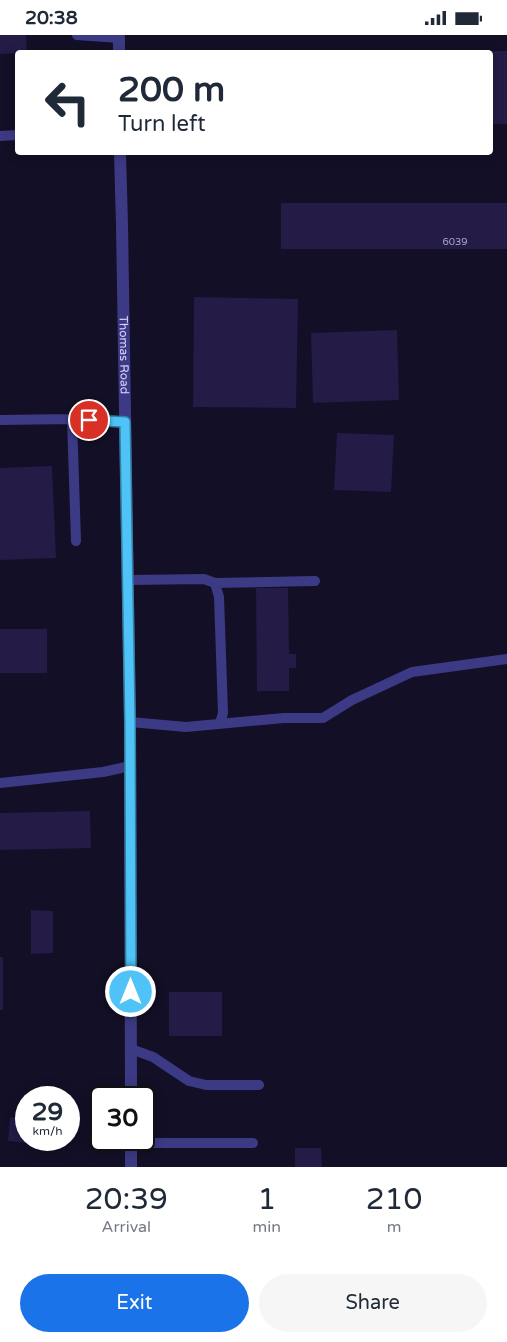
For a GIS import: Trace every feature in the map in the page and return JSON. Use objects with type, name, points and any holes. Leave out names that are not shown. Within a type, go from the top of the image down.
[{"type":"street","points":[[119,37],[119,50]]},
{"type":"street","name":"Thomas Road","points":[[120,155],[130,722],[131,1086]]},
{"type":"street","points":[[131,1151],[131,1167]]},
{"type":"lane","points":[[77,35],[119,37]]},
{"type":"lane","points":[[0,136],[15,135]]},
{"type":"lane","points":[[0,419],[72,419],[125,422]]},
{"type":"lane","points":[[72,419],[76,541]]},
{"type":"lane","points":[[128,580],[204,579],[214,583],[314,581]]},
{"type":"lane","points":[[214,583],[219,597],[223,713],[220,723]]},
{"type":"lane","points":[[130,722],[186,727],[284,718],[323,718],[352,700],[412,672],[507,659]]},
{"type":"lane","points":[[0,783],[103,772],[130,766]]},
{"type":"lane","points":[[131,1049],[153,1057],[189,1081],[206,1085],[259,1085]]},
{"type":"lane","points":[[155,1142],[253,1143]]},
{"type":"building","points":[[0,35],[26,35],[27,50],[15,50],[15,53],[0,54]]},
{"type":"building","points":[[493,51],[507,51],[507,124],[493,124]]},
{"type":"building","points":[[281,203],[507,203],[507,249],[281,249]]},
{"type":"building","points":[[194,297],[298,299],[296,408],[193,407]]},
{"type":"building","points":[[397,330],[399,400],[313,403],[311,333]]},
{"type":"building","points":[[337,433],[394,435],[391,492],[334,490]]},
{"type":"building","points":[[52,466],[56,558],[0,560],[0,468]]},
{"type":"building","points":[[256,588],[288,588],[289,654],[296,654],[296,668],[289,668],[289,691],[257,691]]},
{"type":"building","points":[[0,629],[47,629],[47,673],[0,673]]},
{"type":"building","points":[[90,811],[91,848],[0,850],[0,813]]},
{"type":"building","points":[[31,910],[53,911],[53,953],[31,954]]},
{"type":"building","points":[[0,957],[3,957],[3,1010],[0,1010]]},
{"type":"building","points":[[169,992],[222,992],[222,1036],[169,1036]]},
{"type":"building","points":[[10,1117],[15,1118],[15,1142],[8,1141]]},
{"type":"building","points":[[295,1148],[321,1148],[322,1167],[295,1167]]},
{"type":"route","points":[[89,420],[125,422],[130,722],[131,992]]}]
